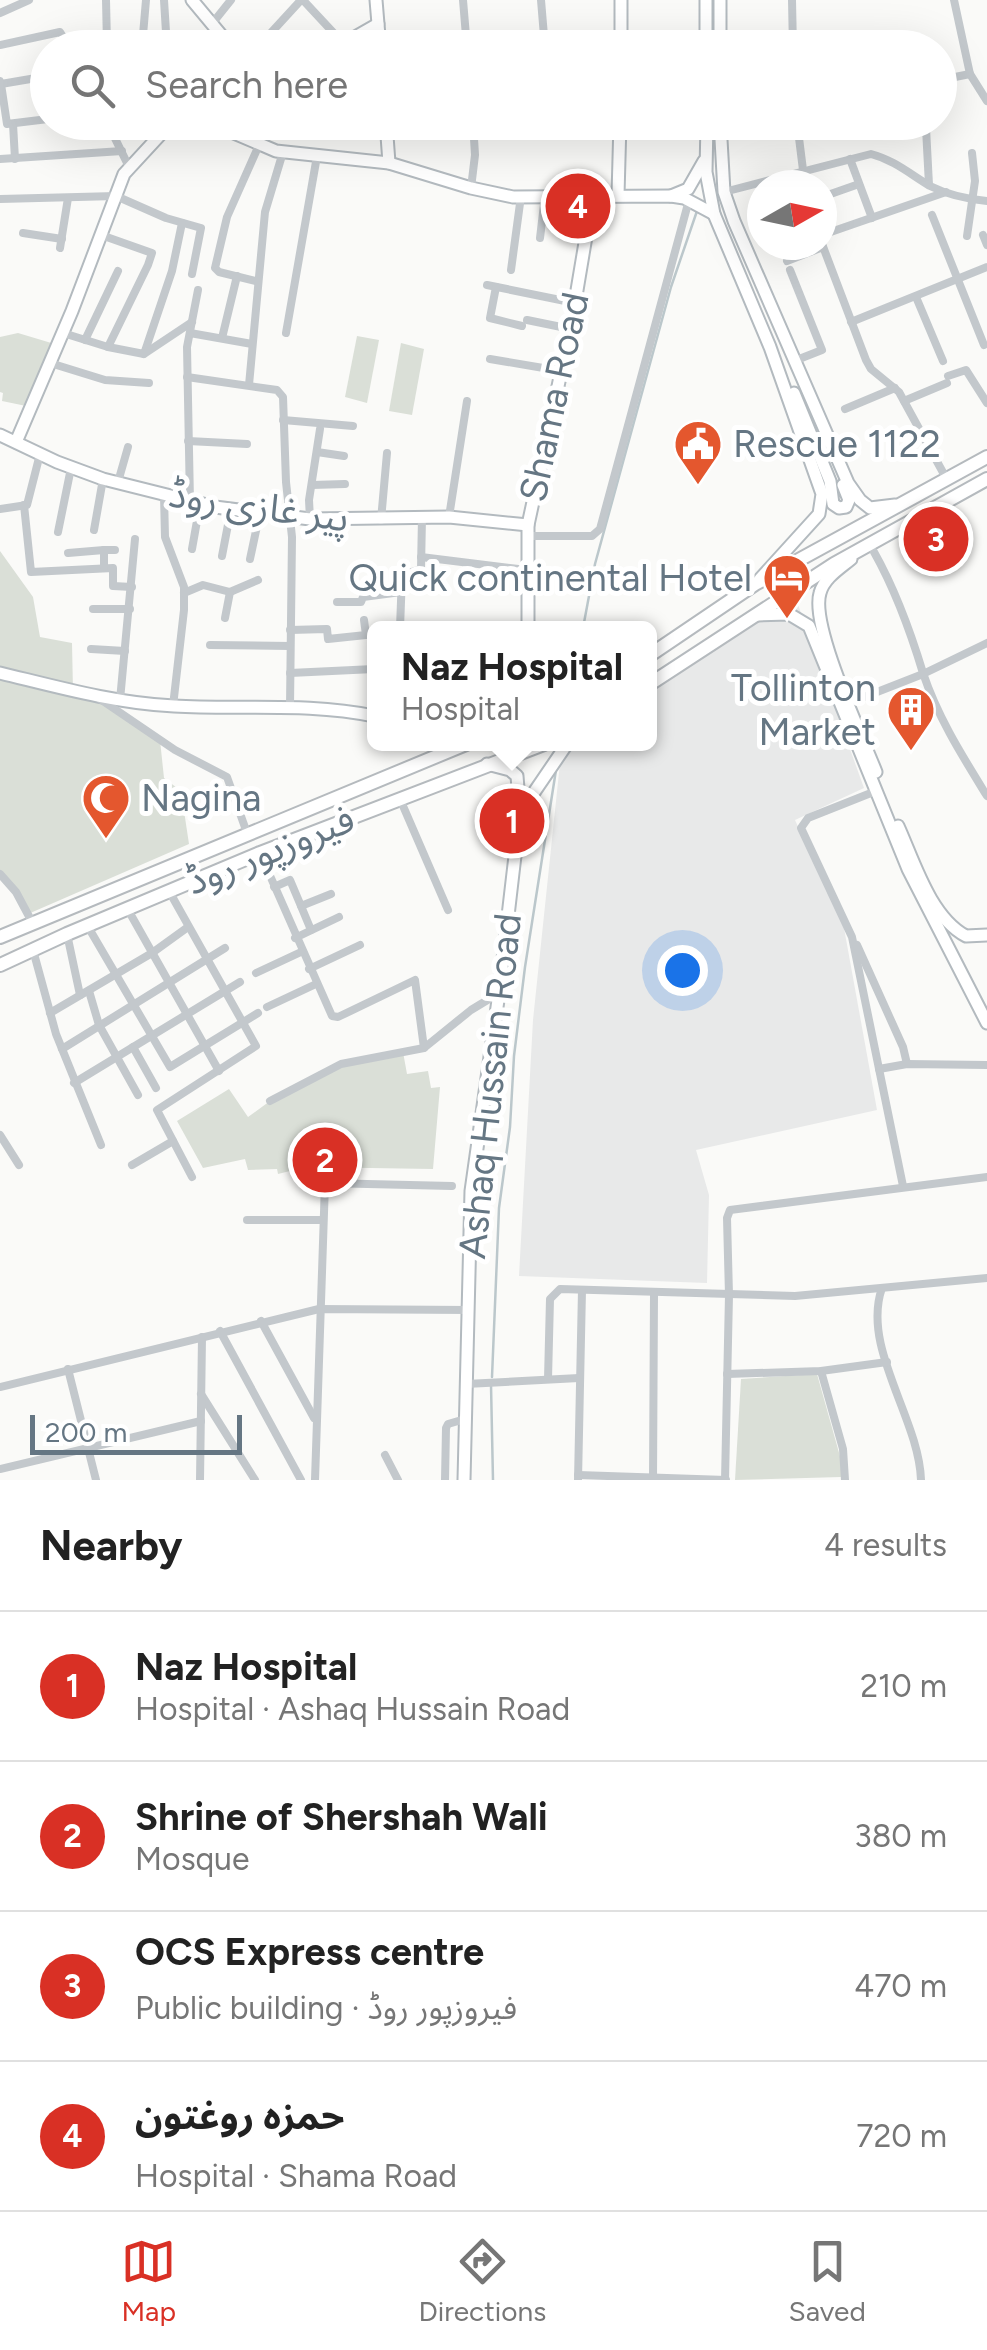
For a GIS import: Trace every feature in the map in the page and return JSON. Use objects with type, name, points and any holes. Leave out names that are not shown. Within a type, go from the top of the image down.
[{"type":"main road","points":[[192,0],[216,30]]},
{"type":"main road","points":[[376,0],[378,30]]},
{"type":"main road","points":[[621,0],[622,30]]},
{"type":"main road","points":[[706,0],[706,30]]},
{"type":"main road","points":[[720,0],[720,30]]},
{"type":"main road","points":[[367,30],[378,24]]},
{"type":"main road","points":[[16,442],[116,196],[130,167],[155,140]]},
{"type":"main road","points":[[250,140],[284,152],[389,163],[471,188],[522,196],[671,196],[689,200],[714,214]]},
{"type":"main road","points":[[387,140],[389,163]]},
{"type":"main road","points":[[618,195],[620,140]]},
{"type":"main road","points":[[707,140],[708,187],[714,214],[770,347],[820,486],[822,504],[813,521],[760,582]]},
{"type":"main road","points":[[721,140],[724,192],[825,434],[860,500],[870,508],[895,505]]},
{"type":"main road","points":[[671,196],[688,189],[707,152]]},
{"type":"main road","name":"Shama Road","points":[[528,621],[528,530],[571,329],[593,195]]},
{"type":"main road","points":[[770,347],[787,376],[828,474],[833,504],[842,508],[848,504],[848,497],[825,434]]},
{"type":"main road","name":"پیر غازی روڈ","points":[[0,435],[71,468],[195,503],[310,519],[449,517],[528,530]]},
{"type":"main road","points":[[657,650],[760,582],[987,456]]},
{"type":"main road","points":[[987,479],[876,544],[829,577],[818,598],[833,674],[876,791],[908,869],[987,1023]]},
{"type":"main road","points":[[838,537],[808,559],[803,568],[811,572],[876,544]]},
{"type":"main road","points":[[657,679],[834,564]]},
{"type":"main road","points":[[760,582],[773,586],[778,600]]},
{"type":"main road","points":[[754,616],[782,612],[806,622],[849,703],[898,826],[936,906],[958,932],[974,937],[987,935]]},
{"type":"main road","points":[[0,672],[120,700],[173,706],[290,706],[367,715]]},
{"type":"main road","name":"فیروزپور روڈ","points":[[0,937],[443,751]]},
{"type":"main road","name":"فیروزپور روڈ","points":[[0,966],[126,908],[524,751]]},
{"type":"main road","name":"Ashaq Hussain Road","points":[[520,814],[562,751]]},
{"type":"main road","name":"Ashaq Hussain Road","points":[[464,1480],[471,1191],[500,993],[520,814],[517,776],[487,764]]},
{"type":"main road","points":[[247,833],[233,844],[154,877],[154,889],[164,889],[239,858],[260,854]]},
{"type":"main road","points":[[65,908],[81,908],[136,884],[145,885],[148,892],[67,934]]},
{"type":"street","points":[[0,13],[29,0]]},
{"type":"street","points":[[106,0],[107,30]]},
{"type":"street","points":[[143,30],[146,0]]},
{"type":"street","points":[[164,0],[166,30]]},
{"type":"street","points":[[211,25],[231,0]]},
{"type":"street","points":[[273,30],[302,0],[327,30]]},
{"type":"street","points":[[463,0],[466,30]]},
{"type":"street","points":[[540,0],[543,30]]},
{"type":"street","points":[[792,0],[793,30]]},
{"type":"street","points":[[954,0],[970,74],[987,101]]},
{"type":"street","points":[[0,45],[30,38]]},
{"type":"street","points":[[957,77],[970,74]]},
{"type":"street","points":[[30,78],[0,82],[6,124],[30,122]]},
{"type":"street","points":[[13,124],[16,158]]},
{"type":"street","points":[[116,140],[130,167]]},
{"type":"street","points":[[471,188],[474,140]]},
{"type":"street","points":[[797,140],[799,170]]},
{"type":"street","points":[[927,140],[929,185]]},
{"type":"street","points":[[257,276],[237,276],[215,268],[227,217],[259,146]]},
{"type":"street","points":[[0,159],[122,151]]},
{"type":"street","points":[[249,385],[265,212],[284,152]]},
{"type":"street","points":[[967,236],[975,181],[972,153]]},
{"type":"street","points":[[803,170],[871,154],[888,159],[946,192],[987,201]]},
{"type":"street","points":[[286,334],[316,156]]},
{"type":"street","points":[[850,159],[872,218]]},
{"type":"street","points":[[528,530],[592,536],[600,529],[696,178]]},
{"type":"street","points":[[837,192],[859,184]]},
{"type":"street","points":[[724,192],[747,186]]},
{"type":"street","points":[[837,230],[946,192]]},
{"type":"street","points":[[0,210],[1,199],[116,196],[202,230],[192,274]]},
{"type":"street","points":[[511,270],[522,196]]},
{"type":"street","points":[[540,238],[545,196]]},
{"type":"street","points":[[23,233],[61,243],[68,198]]},
{"type":"street","points":[[932,215],[984,345]]},
{"type":"street","points":[[144,354],[172,271],[182,223]]},
{"type":"street","points":[[101,235],[152,254],[108,347]]},
{"type":"street","points":[[794,360],[822,350],[789,266],[799,260]]},
{"type":"street","points":[[828,260],[872,369],[904,401],[946,478]]},
{"type":"street","points":[[851,322],[987,267]]},
{"type":"street","points":[[85,340],[118,271]]},
{"type":"street","points":[[222,338],[237,276]]},
{"type":"street","points":[[571,329],[490,318],[492,286],[575,302]]},
{"type":"street","points":[[192,549],[195,503],[188,441],[187,377],[198,290]]},
{"type":"street","points":[[916,297],[943,361]]},
{"type":"street","points":[[62,334],[144,354],[192,322]]},
{"type":"street","points":[[190,332],[252,344]]},
{"type":"street","points":[[490,359],[561,371]]},
{"type":"street","points":[[50,363],[105,380],[149,383]]},
{"type":"street","points":[[904,401],[966,370],[987,403]]},
{"type":"street","points":[[187,377],[278,390],[282,397],[290,517],[290,706]]},
{"type":"street","points":[[845,409],[895,388]]},
{"type":"street","points":[[449,517],[466,401]]},
{"type":"street","points":[[283,420],[353,426]]},
{"type":"street","points":[[310,519],[320,429]]},
{"type":"street","points":[[188,441],[247,444]]},
{"type":"street","points":[[118,482],[128,446]]},
{"type":"street","points":[[316,452],[344,456]]},
{"type":"street","points":[[381,520],[387,453]]},
{"type":"street","points":[[0,509],[27,505],[40,454]]},
{"type":"street","points":[[58,532],[71,468]]},
{"type":"street","points":[[94,530],[103,479]]},
{"type":"street","points":[[312,486],[345,484]]},
{"type":"street","points":[[164,496],[164,537],[184,593],[173,706]]},
{"type":"street","points":[[24,505],[31,572],[114,568],[114,586],[132,587]]},
{"type":"street","points":[[222,556],[231,509]]},
{"type":"street","points":[[250,560],[260,512]]},
{"type":"street","points":[[400,621],[402,574],[420,570],[422,517]]},
{"type":"street","points":[[120,700],[135,539]]},
{"type":"street","points":[[876,544],[950,736],[987,796]]},
{"type":"street","points":[[104,550],[104,567]]},
{"type":"street","points":[[68,553],[115,550]]},
{"type":"street","points":[[80,552],[80,568]]},
{"type":"street","points":[[421,557],[527,570]]},
{"type":"street","points":[[184,593],[203,585],[230,592],[258,580]]},
{"type":"street","points":[[225,618],[230,592]]},
{"type":"street","points":[[337,602],[361,602],[363,598],[401,592]]},
{"type":"street","points":[[94,609],[130,610]]},
{"type":"street","points":[[290,630],[327,629],[327,639],[366,635],[364,620]]},
{"type":"street","points":[[849,703],[924,674],[987,643]]},
{"type":"street","points":[[210,645],[290,646]]},
{"type":"street","points":[[91,649],[125,650]]},
{"type":"street","points":[[290,673],[367,668]]},
{"type":"street","points":[[97,697],[175,750],[227,777],[247,833]]},
{"type":"street","points":[[876,791],[808,818],[801,828],[903,1046],[907,1064]]},
{"type":"street","points":[[400,799],[448,910]]},
{"type":"street","points":[[260,854],[334,1018],[415,980],[424,1048]]},
{"type":"street","points":[[0,874],[16,892],[32,922]]},
{"type":"street","points":[[274,887],[290,880],[312,930]]},
{"type":"street","points":[[169,891],[256,1046],[157,1110],[192,1177]]},
{"type":"street","points":[[301,906],[331,894]]},
{"type":"street","points":[[126,908],[219,1070]]},
{"type":"street","points":[[295,938],[338,918]]},
{"type":"street","points":[[87,925],[170,1068],[258,1013]]},
{"type":"street","points":[[50,1014],[188,928]]},
{"type":"street","points":[[67,934],[84,993],[138,1095]]},
{"type":"street","points":[[852,937],[903,1186]]},
{"type":"street","points":[[309,969],[360,945]]},
{"type":"street","points":[[62,1048],[224,948]]},
{"type":"street","points":[[33,950],[74,1083],[101,1144]]},
{"type":"street","points":[[256,973],[302,952]]},
{"type":"street","points":[[74,1083],[240,982]]},
{"type":"street","points":[[267,1006],[316,984]]},
{"type":"street","points":[[270,1101],[341,1064],[424,1048],[471,1010],[500,993]]},
{"type":"street","points":[[133,1047],[156,1088]]},
{"type":"street","points":[[879,1070],[907,1064],[987,1065]]},
{"type":"street","points":[[0,1135],[19,1165]]},
{"type":"street","points":[[132,1165],[173,1141]]},
{"type":"street","points":[[0,1162],[13,1156]]},
{"type":"street","points":[[582,1290],[578,1478],[726,1480],[730,1210],[987,1177]]},
{"type":"street","points":[[315,1480],[326,1182],[452,1186]]},
{"type":"street","points":[[247,1220],[323,1220]]},
{"type":"street","points":[[548,1379],[551,1296],[560,1289],[795,1296],[987,1278]]},
{"type":"street","points":[[882,1288],[877,1313],[886,1362],[916,1442],[920,1480]]},
{"type":"street","points":[[653,1479],[654,1294]]},
{"type":"street","points":[[0,1387],[319,1309],[469,1310]]},
{"type":"street","points":[[261,1321],[316,1421]]},
{"type":"street","points":[[220,1332],[301,1480]]},
{"type":"street","points":[[200,1480],[202,1337]]},
{"type":"street","points":[[728,1374],[821,1371],[886,1362]]},
{"type":"street","points":[[68,1369],[96,1480]]},
{"type":"street","points":[[821,1371],[843,1449],[845,1480]]},
{"type":"street","points":[[466,1384],[580,1378]]},
{"type":"street","points":[[201,1394],[254,1480]]},
{"type":"street","points":[[445,1480],[446,1428],[465,1419]]},
{"type":"street","points":[[0,1468],[201,1422]]},
{"type":"street","points":[[385,1455],[398,1480]]},
{"type":"shaded area","points":[[18,333],[58,345],[31,407],[2,401],[0,392],[0,337]]},
{"type":"shaded area","points":[[357,336],[379,340],[367,403],[345,397]]},
{"type":"shaded area","points":[[401,343],[424,349],[412,415],[389,411]]},
{"type":"shaded area","points":[[0,551],[33,597],[40,637],[72,643],[73,691],[97,697],[160,740],[164,778],[181,791],[189,844],[28,914],[0,874]]},
{"type":"shaded area","points":[[792,588],[864,788],[795,820],[844,928],[877,1110],[696,1150],[709,1195],[707,1283],[519,1276],[533,1020],[561,751],[657,751],[657,674]]},
{"type":"shaded area","points":[[403,1052],[407,1074],[428,1071],[431,1088],[440,1087],[433,1169],[306,1167],[278,1174],[277,1169],[248,1170],[245,1159],[203,1168],[177,1121],[229,1089],[248,1117],[270,1101],[341,1064]]},
{"type":"shaded area","points":[[817,1374],[843,1467],[841,1477],[735,1480],[741,1379]]},
{"type":"waterway","points":[[714,0],[714,30]]},
{"type":"waterway","points":[[711,176],[713,140]]},
{"type":"waterway","points":[[584,621],[595,564],[671,287],[697,211]]},
{"type":"waterway","points":[[492,1377],[499,1208],[514,1056],[556,770]]},
{"type":"waterway","points":[[491,1385],[493,1480]]},
{"type":"place","name":"حمزه روغتون","points":[[578,206]]},
{"type":"place","name":"Rescue 1122","points":[[698,486]]},
{"type":"place","name":"OCS Express centre","points":[[936,539]]},
{"type":"place","name":"Quick continental Hotel","points":[[787,620]]},
{"type":"place","name":"Tollinton Market","points":[[911,752]]},
{"type":"place","name":"Naz Hospital","points":[[512,821]]},
{"type":"place","name":"Nagina","points":[[106,840]]},
{"type":"place","name":"Shrine of Shershah Wali","points":[[325,1160]]}]
